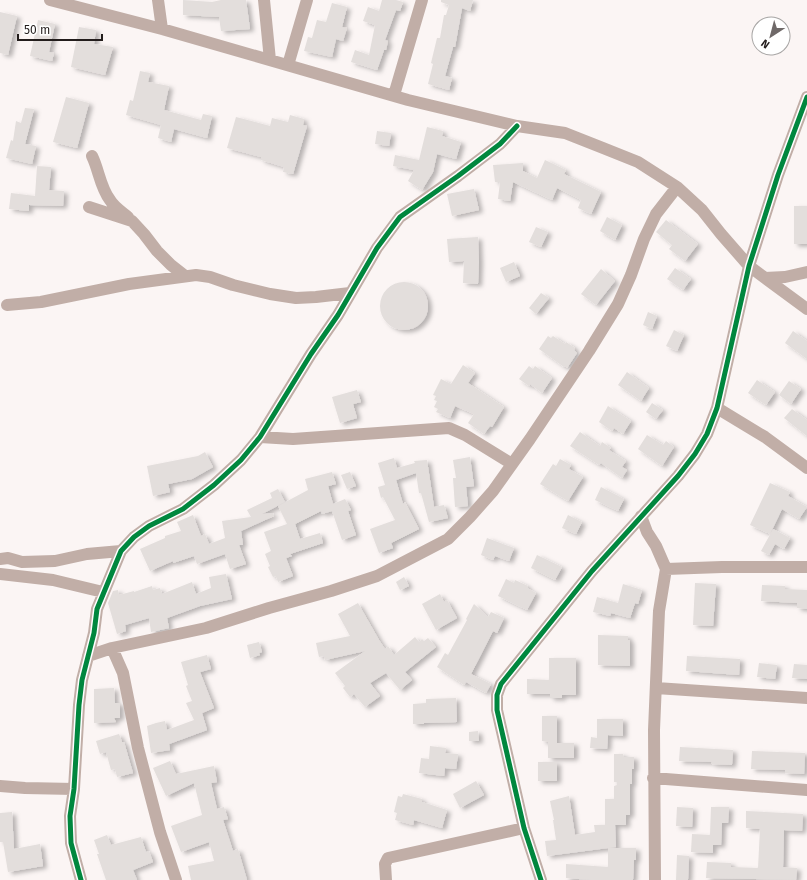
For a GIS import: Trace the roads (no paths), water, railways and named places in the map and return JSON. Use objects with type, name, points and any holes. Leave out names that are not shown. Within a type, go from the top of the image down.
[{"type":"street","points":[[50,0],[162,29],[408,100],[517,126],[565,133],[638,162],[677,187],[702,210],[750,266],[807,309]]},
{"type":"street","points":[[158,0],[162,29]]},
{"type":"street","points":[[264,0],[270,60]]},
{"type":"street","points":[[288,65],[307,0]]},
{"type":"street","points":[[394,95],[422,0]]},
{"type":"street","points":[[542,880],[524,828],[497,710],[497,695],[501,684],[592,571],[678,476],[695,454],[707,434],[717,408],[750,266],[778,175],[803,119],[807,97]]},
{"type":"street","points":[[81,880],[71,843],[70,816],[74,789],[82,680],[94,633],[96,609],[121,551],[134,537],[149,526],[183,509],[214,485],[241,460],[260,437],[306,361],[338,315],[377,248],[400,217],[500,144],[517,126]]},
{"type":"street","points":[[92,156],[97,167],[100,180],[110,201],[132,221],[171,265],[185,276]]},
{"type":"street","points":[[88,656],[112,648],[206,628],[269,608],[331,591],[377,576],[448,539],[493,491],[589,351],[618,304],[631,275],[644,239],[656,214],[677,187]]},
{"type":"street","points":[[89,207],[132,221]]},
{"type":"street","points":[[765,278],[785,277],[807,272]]},
{"type":"street","points":[[7,305],[41,302],[129,284],[196,275],[210,277],[233,285],[270,294],[296,298],[350,293]]},
{"type":"street","points":[[717,408],[765,437],[807,468]]},
{"type":"street","points":[[260,437],[293,438],[450,428],[465,434],[512,464]]},
{"type":"street","points":[[641,516],[647,532],[656,546],[666,569],[659,611],[656,688],[653,778],[655,880]]},
{"type":"street","points":[[0,559],[8,558],[22,562],[55,560],[87,554],[121,551]]},
{"type":"street","points":[[666,569],[722,567],[807,567]]},
{"type":"street","points":[[0,574],[53,580],[103,592]]},
{"type":"street","points":[[112,648],[123,673],[138,748],[160,832],[176,880]]},
{"type":"street","points":[[656,688],[807,698]]},
{"type":"street","points":[[653,778],[807,790]]},
{"type":"street","points":[[0,786],[74,789]]},
{"type":"street","points":[[386,880],[385,864],[388,858],[524,828]]}]
